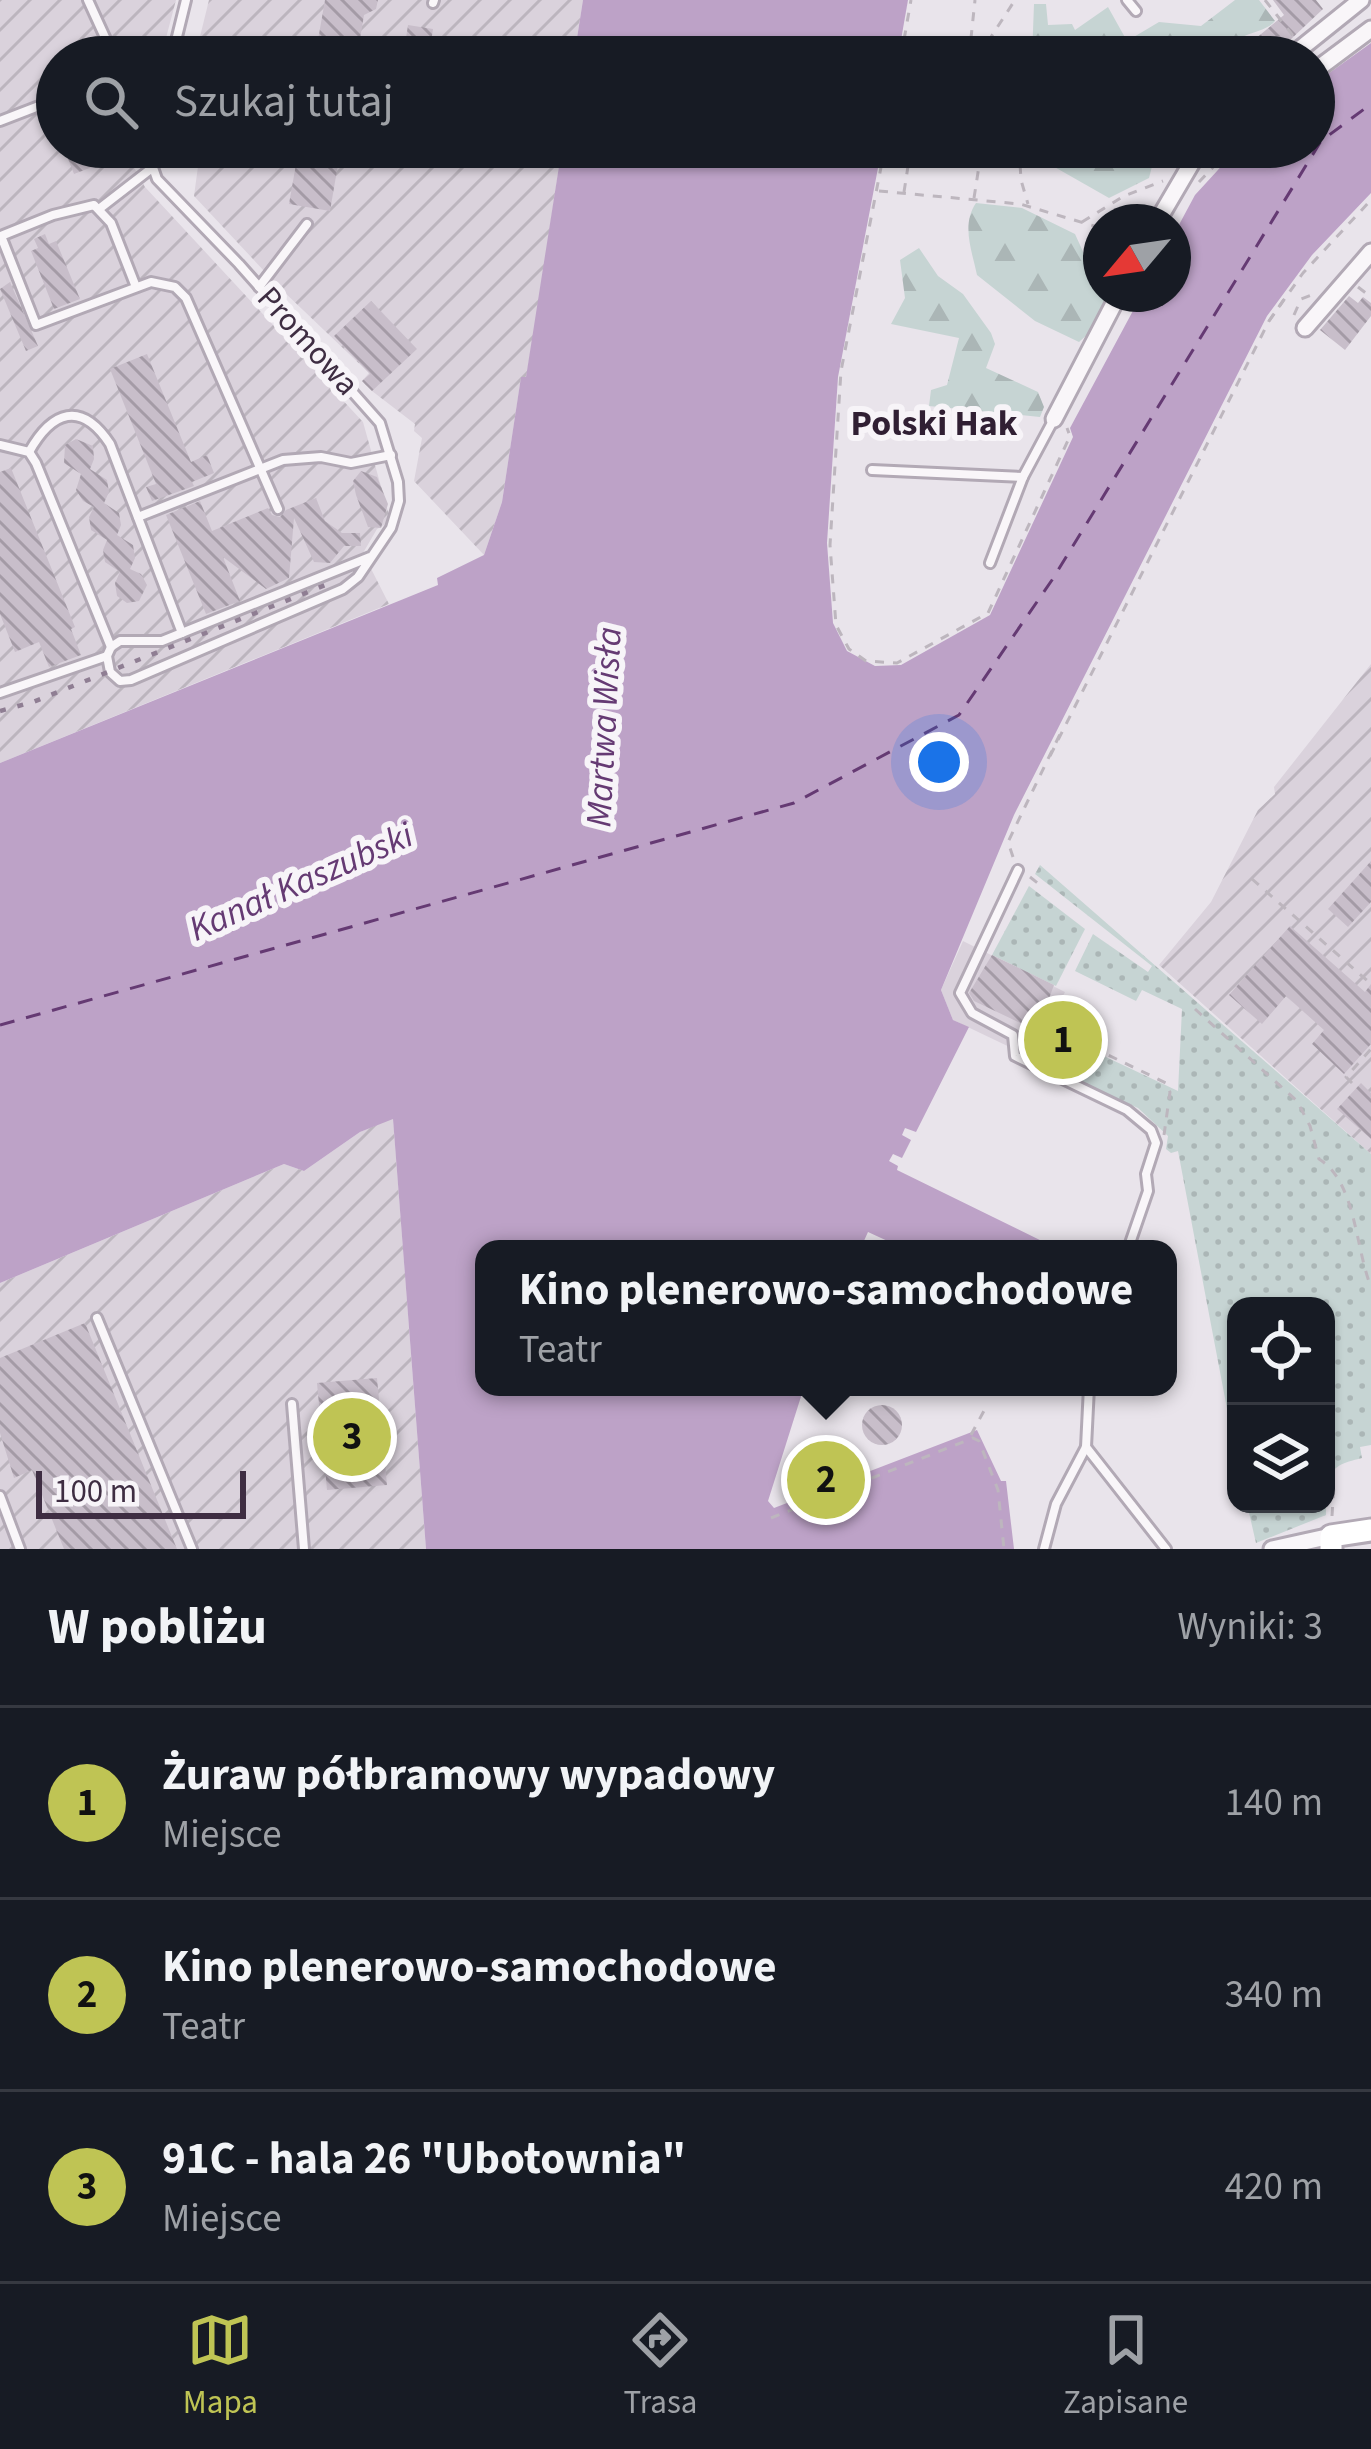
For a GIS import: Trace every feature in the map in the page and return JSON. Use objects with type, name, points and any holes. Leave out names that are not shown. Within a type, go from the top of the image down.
[{"type":"street","points":[[1316,36],[1360,0]]},
{"type":"street","points":[[1335,56],[1371,29]]},
{"type":"street","points":[[1171,204],[1193,168]]},
{"type":"street","points":[[1305,328],[1371,252]]},
{"type":"street","points":[[1060,423],[1111,312]]},
{"type":"street","points":[[1272,1549],[1331,1542],[1371,1530]]},
{"type":"lane","points":[[88,0],[104,36]]},
{"type":"lane","points":[[177,36],[186,0]]},
{"type":"lane","points":[[1127,0],[1136,11]]},
{"type":"lane","points":[[0,121],[36,107]]},
{"type":"lane","points":[[99,208],[152,168]]},
{"type":"lane","name":"Promowa","points":[[109,651],[113,677],[131,680],[328,597],[358,577],[391,528],[399,501],[380,423],[157,179],[152,168]]},
{"type":"lane","points":[[136,287],[110,224],[94,205],[1,236],[36,325],[136,287],[163,282],[186,298],[278,509]]},
{"type":"lane","points":[[260,287],[308,224]]},
{"type":"lane","points":[[29,452],[43,428],[68,416],[84,416],[98,425],[110,444],[182,633]]},
{"type":"lane","points":[[990,563],[1023,477],[1060,423]]},
{"type":"lane","points":[[0,445],[29,452]]},
{"type":"lane","points":[[29,452],[109,651]]},
{"type":"lane","points":[[138,518],[298,457],[351,463],[391,455]]},
{"type":"lane","points":[[872,470],[1023,477]]},
{"type":"lane","points":[[0,693],[109,651],[120,641],[162,641],[370,557]]},
{"type":"lane","points":[[1018,870],[960,993],[972,1013],[1013,1035],[1015,1056],[1127,1110],[1151,1130],[1156,1144],[1146,1174],[1148,1191],[1131,1240]]},
{"type":"lane","points":[[97,1318],[192,1549]]},
{"type":"lane","points":[[1044,1549],[1056,1504],[1086,1447],[1089,1396]]},
{"type":"lane","points":[[292,1404],[304,1549]]},
{"type":"lane","points":[[1086,1447],[1166,1549]]},
{"type":"lane","points":[[0,1496],[20,1549]]},
{"type":"path","points":[[905,36],[911,0]]},
{"type":"path","points":[[972,36],[976,0]]},
{"type":"path","points":[[992,36],[1015,0]]},
{"type":"path","points":[[1265,0],[1286,36]]},
{"type":"path","points":[[881,168],[841,371],[833,488],[830,545],[836,626],[849,650],[866,662],[897,663],[988,613],[1070,436],[1060,423]]},
{"type":"path","points":[[904,194],[908,168]]},
{"type":"path","points":[[973,200],[978,168]]},
{"type":"path","points":[[1020,168],[1028,206]]},
{"type":"path","points":[[1080,223],[1151,183],[1187,183],[1206,168]]},
{"type":"path","points":[[877,191],[1028,206],[1083,224]]},
{"type":"path","points":[[1018,870],[1008,842],[1270,321],[1371,202]]},
{"type":"path","points":[[1354,284],[1371,297]]},
{"type":"path","points":[[1032,879],[1044,888]]},
{"type":"path","points":[[1252,879],[1371,984]]},
{"type":"path","points":[[1195,1010],[1297,1101],[1319,1159],[1331,1165],[1341,1181],[1371,1287]]},
{"type":"path","points":[[1043,1024],[1166,1083],[1167,1130],[1156,1144]]},
{"type":"path","points":[[1352,1083],[1346,1078],[1371,1049]]},
{"type":"path","points":[[986,1407],[977,1428],[970,1431],[979,1441],[998,1490],[1004,1549]]},
{"type":"path","points":[[771,1518],[973,1438]]},
{"type":"shaded area","points":[[0,0],[176,0],[167,36],[36,36],[36,168],[134,168],[145,187],[363,422],[389,515],[388,523],[377,529],[363,553],[389,604],[0,763]]},
{"type":"shaded area","points":[[209,0],[583,0],[577,36],[200,36]]},
{"type":"shaded area","points":[[198,168],[559,168],[526,378],[521,378],[502,502],[484,555],[414,481],[422,438],[414,431],[415,424],[362,381],[369,373],[194,196]]},
{"type":"shaded area","points":[[1371,664],[1371,1154],[1159,965],[1211,902],[1258,810],[1275,794],[1274,787]]},
{"type":"shaded area","points":[[963,941],[1065,992],[1038,1044],[1026,1046],[1022,1053],[953,1020],[941,990]]},
{"type":"shaded area","points":[[393,1118],[426,1549],[0,1549],[0,1283],[284,1164],[304,1171],[360,1132]]},
{"type":"green space","points":[[1235,0],[1259,0],[1275,21],[1245,36],[1135,36],[1159,22],[1201,26]]},
{"type":"green space","points":[[1034,4],[1046,4],[1048,25],[1072,24],[1075,30],[1108,7],[1124,36],[1033,36]]},
{"type":"green space","points":[[1056,168],[1152,168],[1149,178],[1109,198]]},
{"type":"green space","points":[[976,203],[1022,208],[1075,234],[1083,252],[1083,312],[1099,312],[1079,342],[1035,321],[977,275],[968,229]]},
{"type":"green space","points":[[919,248],[938,276],[963,294],[991,333],[995,344],[986,368],[1038,392],[1044,407],[1040,417],[929,406],[931,390],[947,385],[959,338],[891,324],[905,298],[900,260]]},
{"type":"green space","points":[[1040,865],[1371,1154],[1371,1445],[1360,1447],[1362,1458],[1335,1470],[1335,1297],[1227,1297],[1227,1409],[1178,1151],[1166,1149],[1168,1136],[1138,1108],[1037,1063],[1024,1052],[1026,1046],[1038,1044],[1065,1057],[1089,1049],[1178,1091],[1182,1009],[1142,990],[1136,1001],[1075,971],[1093,934],[1148,972],[1152,966],[1035,874]]},
{"type":"green space","points":[[1029,886],[1085,929],[1056,986],[992,955]]},
{"type":"green space","points":[[1249,1513],[1326,1513],[1326,1515],[1256,1543]]},
{"type":"water","points":[[583,0],[908,0],[902,36],[577,36]]},
{"type":"water","points":[[1371,43],[1371,193],[1312,255],[1267,316],[1014,815],[941,990],[953,1020],[969,1027],[916,1132],[905,1128],[902,1135],[911,1140],[902,1158],[893,1154],[889,1161],[897,1170],[1040,1240],[885,1240],[868,1232],[864,1240],[475,1240],[475,1396],[801,1396],[768,1501],[774,1508],[977,1430],[1001,1481],[1006,1481],[1014,1549],[426,1549],[393,1119],[360,1132],[304,1171],[284,1164],[0,1283],[0,763],[438,585],[437,578],[484,555],[502,502],[559,168],[878,168],[838,377],[827,543],[833,623],[847,651],[875,666],[901,665],[990,615],[1073,437],[1070,428],[1132,312],[1191,312],[1190,204],[1220,168],[1335,168],[1335,69]]},
{"type":"building","points":[[325,0],[378,0],[376,9],[364,15],[360,36],[319,36]]},
{"type":"building","points":[[1273,0],[1316,0],[1323,9],[1294,36],[1259,36],[1284,15]]},
{"type":"building","points":[[408,25],[433,29],[432,36],[406,36]]},
{"type":"building","points":[[295,168],[337,168],[330,211],[289,204]]},
{"type":"building","points":[[45,234],[49,244],[56,241],[80,299],[54,309],[31,251],[38,248],[34,239]]},
{"type":"building","points":[[10,282],[38,346],[26,351],[0,289]]},
{"type":"building","points":[[1349,296],[1358,303],[1363,297],[1371,303],[1371,316],[1345,350],[1320,330]]},
{"type":"building","points":[[371,301],[417,349],[372,391],[362,381],[370,374],[334,336]]},
{"type":"building","points":[[147,354],[191,462],[207,455],[214,473],[192,482],[194,486],[152,501],[146,487],[156,484],[110,369]]},
{"type":"building","points":[[76,439],[93,446],[90,469],[107,480],[104,503],[119,513],[117,535],[133,545],[130,569],[141,574],[147,585],[139,601],[127,603],[117,596],[120,572],[105,562],[107,540],[91,530],[89,517],[94,507],[76,490],[81,474],[64,463],[65,445]]},
{"type":"building","points":[[11,468],[75,627],[71,629],[81,655],[49,667],[39,642],[15,652],[0,614],[0,472]]},
{"type":"building","points":[[361,471],[377,477],[388,504],[381,528],[368,527],[356,495],[353,481]]},
{"type":"building","points":[[316,498],[325,521],[342,533],[360,533],[361,546],[344,546],[330,563],[314,562],[294,518],[289,578],[266,589],[223,557],[240,601],[206,614],[166,515],[200,501],[212,531],[268,508],[280,517]]},
{"type":"building","points":[[1371,861],[1371,902],[1348,927],[1328,909]]},
{"type":"building","points":[[1290,926],[1365,992],[1371,984],[1371,1044],[1344,1074],[1312,1044],[1324,1030],[1286,996],[1262,1024],[1229,995]]},
{"type":"building","points":[[992,955],[1054,985],[1033,1029],[974,1001],[969,993]]},
{"type":"building","points":[[1361,1083],[1371,1093],[1371,1139],[1337,1109]]},
{"type":"building","points":[[85,1323],[177,1549],[64,1549],[32,1470],[14,1478],[0,1433],[0,1358]]},
{"type":"building","points":[[377,1378],[387,1485],[327,1490],[317,1383]]},
{"type":"building","points":[[882,1405],[896,1411],[902,1425],[896,1439],[882,1445],[868,1439],[862,1425],[868,1411]]},
{"type":"ferry route","points":[[1335,131],[1371,104]]},
{"type":"ferry route","points":[[0,1025],[794,803],[959,715],[1052,580],[1304,168]]},
{"type":"railway","points":[[0,711],[328,584]]},
{"type":"place","name":"Żuraw półbramowy wypadowy","points":[[1063,1040]]},
{"type":"place","name":"91C - hala 26 \"Ubotownia\"","points":[[352,1437]]},
{"type":"place","name":"Kino plenerowo-samochodowe","points":[[826,1480]]},
{"type":"district","name":"Polski Hak","points":[[934,423]]},
{"type":"water label","name":"Martwa Wisła","points":[[604,727]]},
{"type":"water label","name":"Kanał Kaszubski","points":[[301,882]]}]
